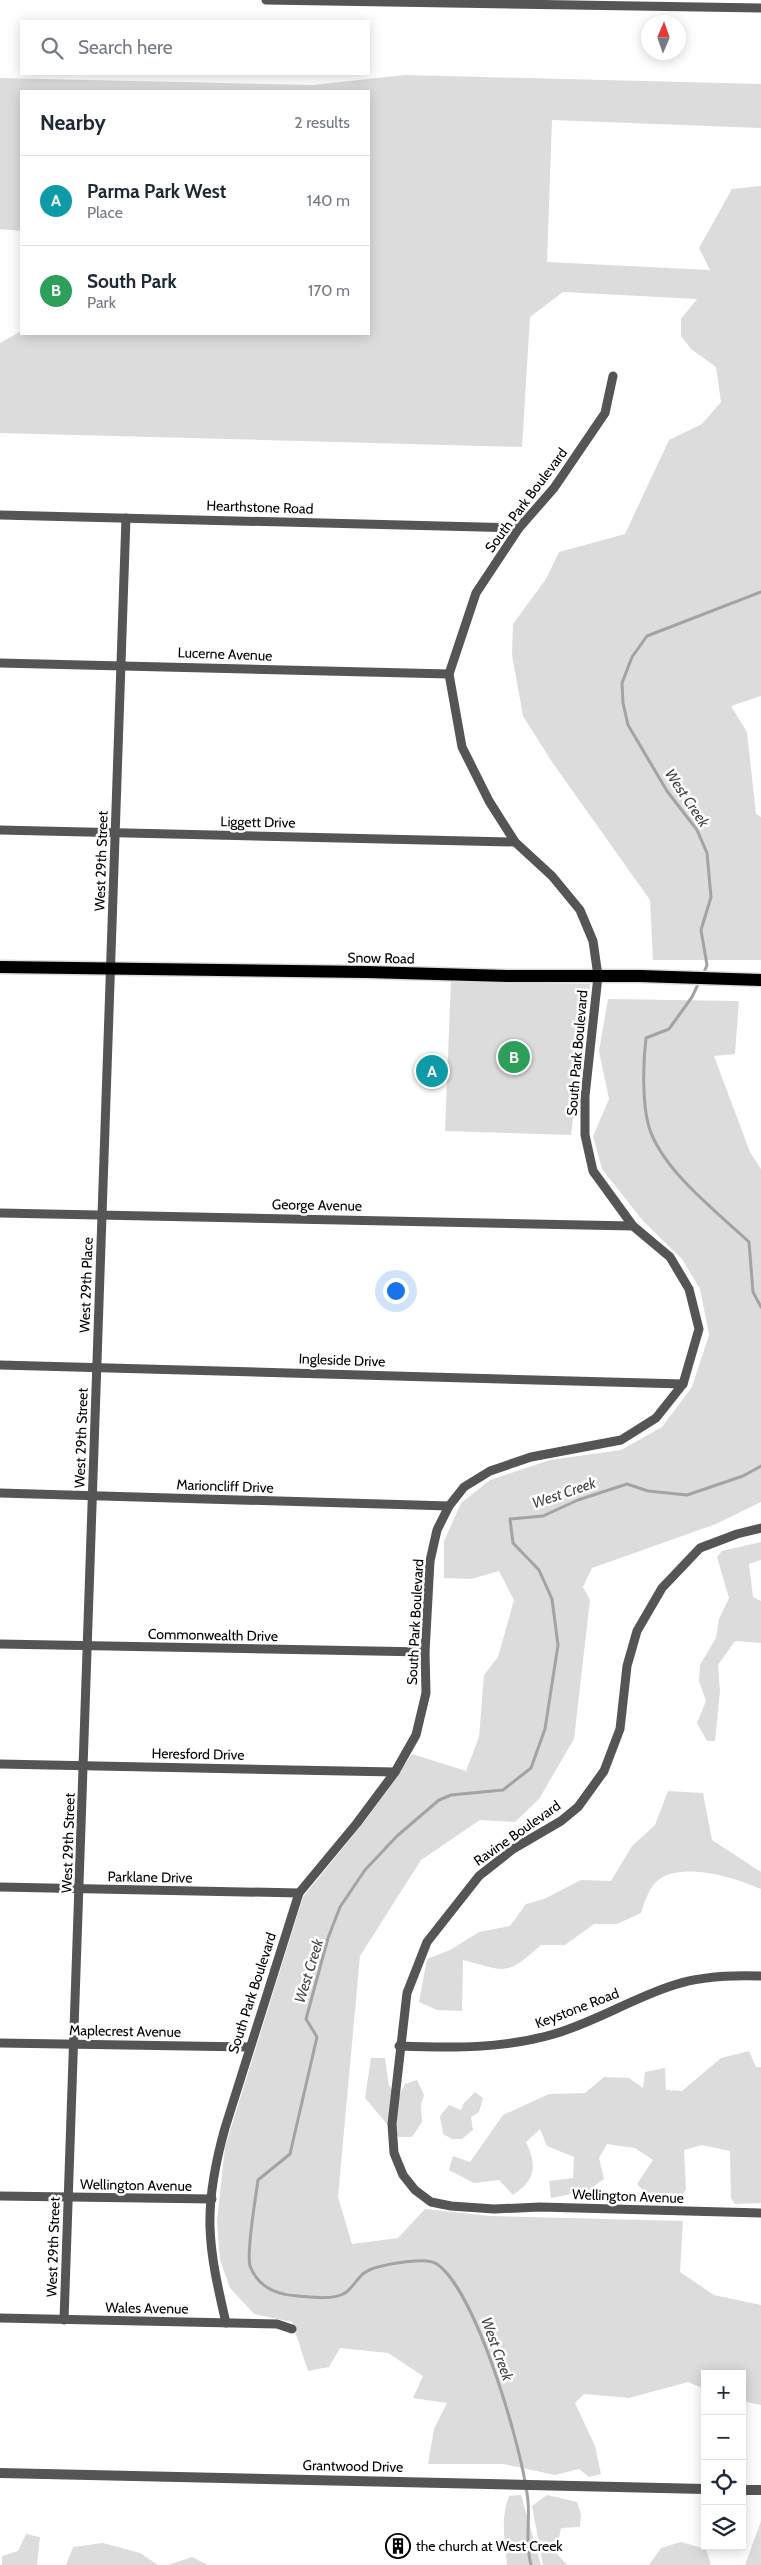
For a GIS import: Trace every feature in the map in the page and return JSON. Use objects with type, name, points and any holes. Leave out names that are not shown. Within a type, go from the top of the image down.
[{"type":"main road","name":"Snow Road","points":[[0,967],[368,972],[506,976],[640,976],[759,980]]},
{"type":"street","points":[[266,0],[761,8]]},
{"type":"street","name":"South Park Boulevard","points":[[226,2323],[214,2265],[210,2227],[215,2163],[249,2047],[299,1893],[357,1823],[395,1772],[416,1735],[426,1692],[425,1652],[430,1561],[437,1530],[449,1506],[464,1487],[490,1472],[531,1457],[620,1440],[656,1418],[683,1384],[699,1328],[690,1289],[670,1257],[633,1226],[593,1171],[585,1135],[585,1096],[598,976],[593,941],[580,910],[552,876],[515,842],[489,801],[462,747],[449,674],[476,592],[519,528],[554,488],[605,413],[613,376]]},
{"type":"street","name":"Hearthstone Road","points":[[0,514],[519,528]]},
{"type":"street","name":"West 29th Street","points":[[102,1204],[126,518]]},
{"type":"street","name":"Lucerne Avenue","points":[[0,663],[449,674]]},
{"type":"street","name":"Liggett Drive","points":[[0,830],[515,842]]},
{"type":"street","name":"West 29th Place","points":[[97,1367],[102,1204]]},
{"type":"street","name":"George Avenue","points":[[0,1213],[633,1226]]},
{"type":"street","name":"Ingleside Drive","points":[[0,1365],[683,1384]]},
{"type":"street","name":"West 29th Street","points":[[64,2320],[85,1766],[97,1367]]},
{"type":"street","name":"Marioncliff Drive","points":[[0,1493],[449,1506]]},
{"type":"street","name":"Ravine Boulevard","points":[[494,2209],[451,2206],[431,2202],[415,2190],[403,2175],[394,2153],[392,2124],[399,2046],[407,1993],[427,1942],[479,1876],[513,1849],[561,1822],[578,1806],[604,1771],[620,1729],[627,1666],[637,1631],[662,1588],[700,1548],[737,1534],[761,1528]]},
{"type":"street","name":"Commonwealth Drive","points":[[0,1644],[425,1652]]},
{"type":"street","name":"Heresford Drive","points":[[0,1764],[395,1772]]},
{"type":"street","name":"Parklane Drive","points":[[0,1887],[299,1893]]},
{"type":"street","name":"Keystone Road","points":[[399,2046],[469,2048],[506,2045],[556,2034],[676,1984],[710,1978],[761,1976]]},
{"type":"street","name":"Maplecrest Avenue","points":[[0,2043],[249,2047]]},
{"type":"street","name":"Wellington Avenue","points":[[0,2196],[212,2199]]},
{"type":"street","name":"Wellington Avenue","points":[[494,2209],[540,2207],[761,2213]]},
{"type":"street","name":"Wales Avenue","points":[[0,2318],[277,2324],[292,2329]]},
{"type":"street","name":"Grantwood Drive","points":[[0,2473],[701,2489]]},
{"type":"street","points":[[746,2490],[761,2490]]},
{"type":"shaded area","points":[[405,75],[761,84],[761,128],[552,120],[547,262],[710,270],[699,248],[732,189],[761,186],[761,696],[731,706],[747,732],[756,814],[761,817],[761,960],[653,960],[650,900],[552,762],[523,716],[512,655],[513,624],[546,579],[559,552],[625,534],[669,440],[702,424],[721,402],[716,367],[691,349],[681,336],[681,319],[697,299],[563,292],[530,317],[522,447],[0,433],[0,343],[20,332],[20,335],[370,335],[370,90],[20,90],[20,231],[0,229],[0,78],[313,85]]},
{"type":"shaded area","points":[[451,981],[590,984],[571,1135],[445,1131]]},
{"type":"shaded area","points":[[608,999],[739,1001],[735,1054],[714,1056],[750,1152],[761,1169],[761,1502],[716,1524],[592,1568],[583,1587],[590,1600],[574,1739],[539,1799],[515,1822],[480,1820],[421,1860],[360,1956],[338,2197],[352,2244],[398,2238],[425,2209],[490,2216],[683,2221],[680,2272],[714,2295],[761,2305],[761,2405],[746,2402],[746,2370],[701,2370],[701,2387],[688,2382],[629,2398],[584,2394],[575,2403],[595,2446],[601,2474],[589,2477],[579,2469],[555,2475],[503,2464],[428,2464],[434,2429],[447,2403],[413,2398],[423,2376],[388,2353],[340,2348],[329,2367],[308,2371],[292,2322],[254,2314],[230,2288],[220,2260],[217,2222],[225,2147],[303,1897],[368,1817],[412,1754],[466,1771],[479,1737],[484,1675],[498,1657],[514,1600],[499,1571],[471,1579],[444,1578],[444,1541],[461,1503],[490,1480],[550,1460],[621,1450],[662,1427],[692,1387],[709,1335],[700,1289],[682,1259],[643,1221],[602,1169],[593,1136],[609,1099],[599,1051]]},
{"type":"shaded area","points":[[761,1542],[761,1560],[749,1564],[753,1597],[761,1601],[761,1643],[735,1641],[718,1665],[720,1691],[715,1741],[707,1741],[697,1723],[706,1701],[699,1681],[700,1665],[716,1638],[719,1619],[729,1598],[717,1557],[722,1551]]},
{"type":"shaded area","points":[[668,1791],[703,1793],[712,1840],[761,1872],[761,1889],[750,1884],[706,1873],[690,1871],[676,1873],[664,1877],[654,1884],[646,1898],[641,1913],[617,1924],[594,1924],[565,1945],[541,1945],[513,1967],[498,1969],[463,1960],[462,2011],[437,2010],[419,2002],[427,1959],[450,1950],[479,1932],[510,1926],[526,1904],[544,1899],[581,1880],[611,1881],[632,1846],[655,1825]]},
{"type":"shaded area","points":[[749,2051],[756,2067],[761,2067],[761,2203],[735,2204],[731,2198],[730,2151],[702,2145],[684,2150],[686,2189],[677,2203],[653,2201],[637,2184],[653,2160],[635,2148],[607,2144],[599,2158],[604,2179],[587,2191],[551,2198],[549,2181],[573,2178],[574,2157],[547,2146],[540,2129],[526,2142],[533,2165],[530,2178],[513,2195],[499,2180],[474,2183],[449,2170],[453,2156],[470,2162],[503,2115],[549,2094],[585,2093],[604,2077],[629,2078],[643,2088],[645,2072],[665,2068],[666,2090],[682,2091],[721,2058]]},
{"type":"shaded area","points":[[371,2058],[385,2058],[389,2086],[399,2096],[405,2084],[417,2080],[424,2095],[421,2105],[422,2122],[412,2137],[398,2137],[365,2098]]},
{"type":"shaded area","points":[[475,2092],[483,2098],[479,2112],[471,2117],[473,2130],[462,2139],[452,2139],[443,2134],[440,2116],[449,2105],[461,2110],[464,2103]]},
{"type":"shaded area","points":[[521,2495],[541,2565],[507,2565],[504,2530],[506,2505],[509,2496]]},
{"type":"shaded area","points":[[547,2495],[577,2502],[581,2514],[580,2527],[561,2528],[556,2553],[567,2565],[543,2565],[532,2506]]},
{"type":"shaded area","points":[[761,2521],[761,2565],[745,2565]]},
{"type":"shaded area","points":[[26,2534],[40,2537],[37,2565],[2,2565],[2,2556],[18,2551]]},
{"type":"shaded area","points":[[681,2542],[701,2548],[701,2550],[706,2550],[711,2565],[649,2565],[661,2548]]},
{"type":"shaded area","points":[[103,2543],[140,2553],[158,2565],[66,2565],[73,2547]]},
{"type":"shaded area","points":[[192,2557],[208,2565],[168,2565]]},
{"type":"waterway","name":"West Creek","points":[[703,975],[707,965],[701,930],[711,897],[707,853],[697,830],[667,791],[628,725],[623,703],[622,683],[632,657],[647,636],[761,592]]},
{"type":"waterway","name":"West Creek","points":[[700,980],[692,997],[669,1029],[646,1038],[644,1083],[647,1118],[656,1143],[678,1174],[707,1204],[749,1242],[753,1292],[761,1307]]},
{"type":"waterway","name":"West Creek","points":[[531,2565],[528,2549],[528,2501],[508,2411],[482,2338],[452,2280],[437,2264],[412,2261],[370,2270],[361,2275],[346,2292],[338,2296],[327,2298],[276,2292],[263,2284],[253,2273],[250,2266],[250,2237],[258,2180],[290,2154],[317,2037],[306,2019],[328,1938],[340,1907],[365,1870],[397,1836],[439,1800],[451,1795],[503,1790],[531,1768],[545,1729],[558,1645],[552,1599],[539,1570],[513,1543],[510,1519],[543,1516],[578,1500],[627,1484],[648,1491],[687,1495],[743,1476],[761,1466]]},
{"type":"place","name":"South Park","points":[[514,1057]]},
{"type":"place","name":"Parma Park West","points":[[432,1071]]},
{"type":"place","name":"the church at West Creek","points":[[398,2546]]}]
